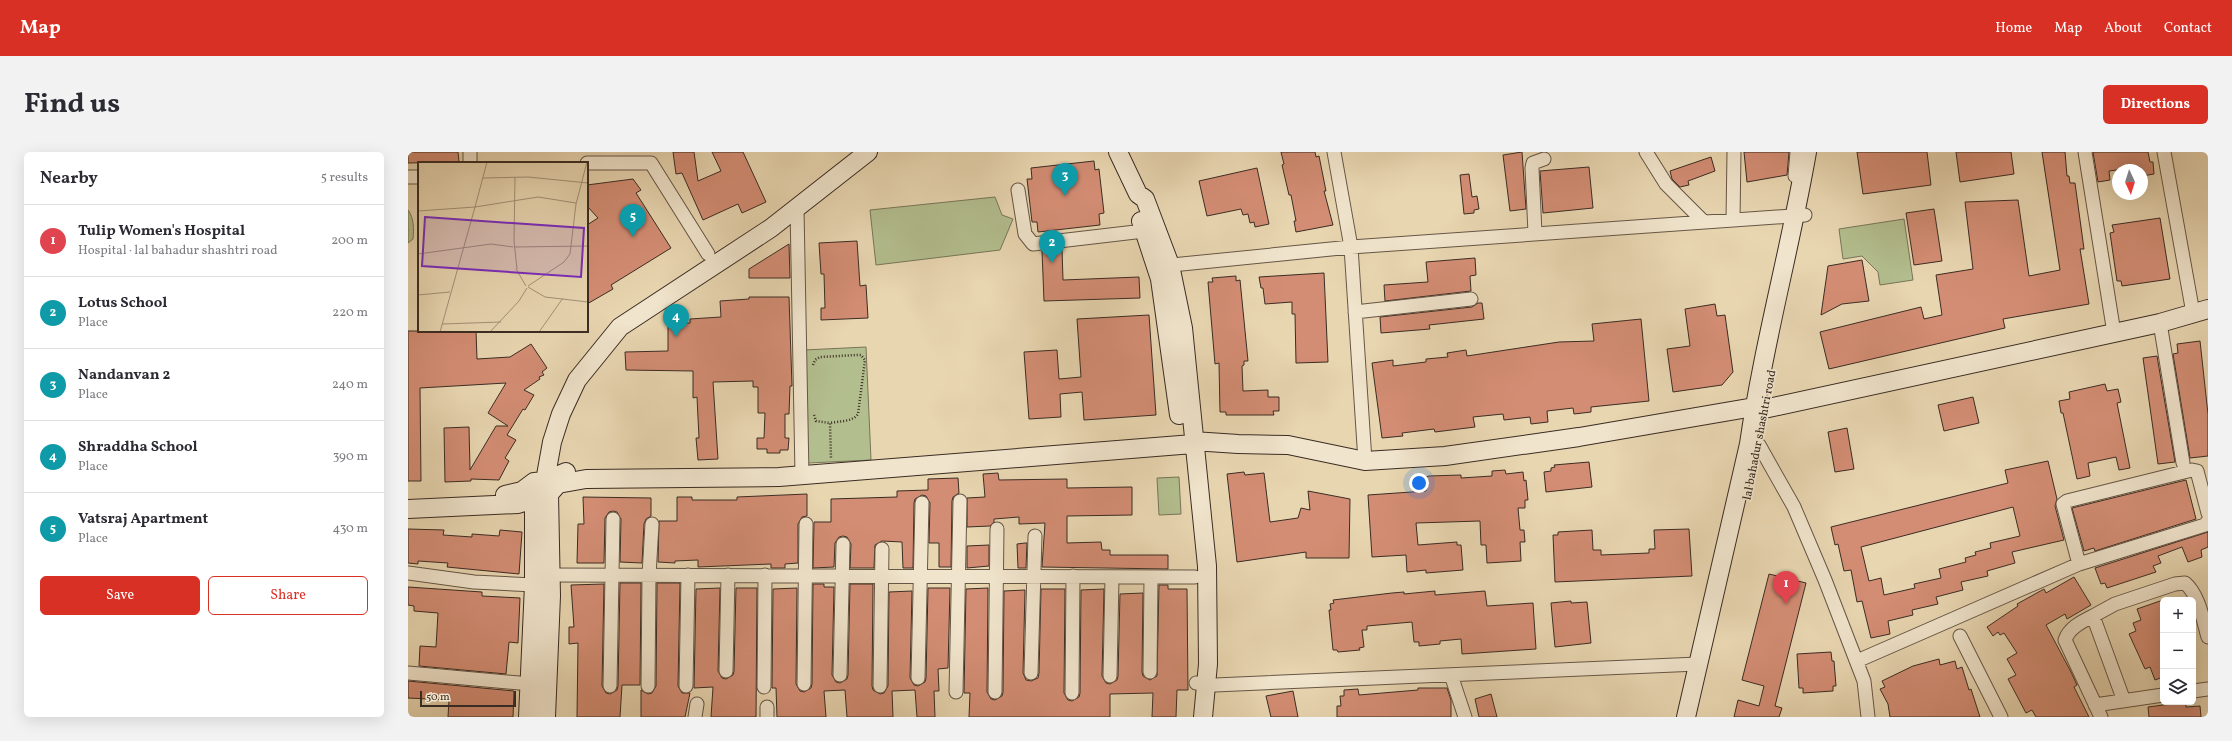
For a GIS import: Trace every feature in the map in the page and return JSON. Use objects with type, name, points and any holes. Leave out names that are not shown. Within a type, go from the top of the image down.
[{"type":"street","points":[[528,717],[534,585],[541,489],[540,440],[549,409],[567,374],[585,348],[612,317],[764,218],[848,152]]},
{"type":"street","points":[[546,717],[551,575],[541,489],[552,442],[561,414],[577,380],[620,327],[771,228],[868,152]]},
{"type":"street","points":[[1118,152],[1138,194],[1146,199],[1163,266],[1160,279],[1189,441],[1207,566],[1201,683],[1193,717]]},
{"type":"street","points":[[1334,152],[1351,247],[1354,312],[1365,461]]},
{"type":"street","points":[[1646,152],[1666,184],[1704,222]]},
{"type":"street","points":[[1733,220],[1734,152]]},
{"type":"street","points":[[1797,152],[1797,215]]},
{"type":"street","points":[[1797,215],[1807,152]]},
{"type":"street","name":"lal bahadur shashtri road","points":[[1697,717],[1760,445],[1759,408],[1797,215],[1817,152]]},
{"type":"street","points":[[2085,152],[2114,333]]},
{"type":"street","points":[[408,509],[518,504],[541,489],[558,474],[570,471],[801,471],[1189,441],[1288,445],[1365,461],[1445,456],[1579,437],[1759,408],[2160,323],[2200,311],[2164,152]]},
{"type":"street","points":[[1535,233],[1532,168],[1533,163],[1544,159]]},
{"type":"street","points":[[588,163],[651,163],[708,254]]},
{"type":"street","points":[[1018,190],[1026,234],[1033,244],[1144,231]]},
{"type":"street","points":[[1138,194],[1136,201],[1144,231],[1163,266]]},
{"type":"street","points":[[797,208],[801,471]]},
{"type":"street","points":[[1163,266],[1351,247],[1797,215]]},
{"type":"street","points":[[1354,312],[1471,299]]},
{"type":"street","points":[[2160,323],[2183,463]]},
{"type":"street","points":[[1686,717],[1749,444],[1759,408]]},
{"type":"street","points":[[1189,441],[1195,577],[1204,717]]},
{"type":"street","points":[[1760,445],[1794,507],[1864,681],[1868,717]]},
{"type":"street","points":[[2079,564],[2062,504],[2067,500],[2192,470],[2196,471],[2208,513]]},
{"type":"street","points":[[408,500],[496,497],[522,491],[541,489]]},
{"type":"street","points":[[956,692],[960,501]]},
{"type":"street","points":[[918,678],[922,503]]},
{"type":"street","points":[[610,686],[613,519]]},
{"type":"street","points":[[1856,661],[2079,564],[2205,525],[2208,521]]},
{"type":"street","points":[[648,686],[649,575],[652,524]]},
{"type":"street","points":[[804,684],[804,576],[806,524]]},
{"type":"street","points":[[995,692],[997,529]]},
{"type":"street","points":[[1031,673],[1035,536]]},
{"type":"street","points":[[840,675],[843,544]]},
{"type":"street","points":[[880,686],[882,548]]},
{"type":"street","points":[[408,573],[474,582],[534,585]]},
{"type":"street","points":[[551,575],[1195,577]]},
{"type":"street","points":[[686,686],[688,575]]},
{"type":"street","points":[[726,671],[728,575]]},
{"type":"street","points":[[764,687],[765,575]]},
{"type":"street","points":[[1072,693],[1073,576]]},
{"type":"street","points":[[1110,676],[1112,577]]},
{"type":"street","points":[[1150,672],[1151,577]]},
{"type":"street","points":[[2160,695],[2124,701],[2098,711],[2065,640],[2068,633],[2079,623],[2115,604],[2175,584],[2185,584],[2192,589],[2208,637]]},
{"type":"street","points":[[2092,616],[2124,701]]},
{"type":"street","points":[[1960,636],[2001,717]]},
{"type":"street","points":[[1201,683],[1215,685],[1698,664]]},
{"type":"street","points":[[408,672],[530,684]]},
{"type":"street","points":[[1451,675],[1465,717]]},
{"type":"street","points":[[2196,691],[2208,689]]},
{"type":"path","points":[[812,411],[816,421],[830,423],[849,420],[856,417],[858,414],[864,360],[861,355],[820,357],[815,360],[813,372]]},
{"type":"path","points":[[830,423],[831,462]]},
{"type":"green space","points":[[995,197],[1002,215],[1013,219],[1000,250],[876,265],[870,210]]},
{"type":"green space","points":[[408,210],[413,224],[413,239],[408,243]]},
{"type":"green space","points":[[1904,219],[1913,280],[1880,285],[1878,272],[1862,256],[1843,259],[1839,229]]},
{"type":"green space","points":[[866,347],[871,460],[808,463],[804,350]]},
{"type":"green space","points":[[1179,477],[1181,514],[1159,515],[1157,478]]},
{"type":"building","points":[[408,152],[458,152],[459,162],[408,163]]},
{"type":"building","points":[[673,152],[694,152],[698,181],[721,171],[712,152],[743,152],[766,202],[742,213],[738,204],[703,220],[682,173],[676,174]]},
{"type":"building","points":[[1281,152],[1315,152],[1316,157],[1319,156],[1326,191],[1324,191],[1333,225],[1296,232],[1294,221],[1296,221],[1291,195],[1289,195],[1282,165],[1284,164]]},
{"type":"building","points":[[1522,152],[1526,209],[1510,211],[1503,155]]},
{"type":"building","points":[[1744,152],[1789,152],[1787,175],[1747,182]]},
{"type":"building","points":[[1857,152],[1927,152],[1931,185],[1863,194]]},
{"type":"building","points":[[1956,152],[2011,152],[2014,174],[1960,182]]},
{"type":"building","points":[[2042,152],[2065,152],[2067,176],[2069,176],[2070,183],[2075,183],[2084,249],[2080,249],[2089,304],[2003,319],[2005,328],[1829,369],[1820,332],[1921,307],[1924,319],[1942,315],[1936,275],[1973,269],[1965,202],[2018,200],[2029,276],[2060,270]]},
{"type":"building","points":[[2093,152],[2148,152],[2150,162],[2153,162],[2154,174],[2148,175],[2148,164],[2112,164],[2112,171],[2109,171],[2110,180],[2098,182]]},
{"type":"building","points":[[1711,157],[1715,171],[1688,181],[1689,185],[1680,187],[1672,179],[1670,171]]},
{"type":"building","points":[[1094,161],[1095,170],[1099,169],[1104,213],[1099,214],[1100,225],[1038,232],[1037,222],[1032,222],[1027,179],[1032,179],[1031,168]]},
{"type":"building","points":[[1589,167],[1593,208],[1543,213],[1540,171]]},
{"type":"building","points":[[1257,168],[1269,224],[1255,227],[1254,222],[1250,223],[1248,214],[1243,215],[1241,209],[1207,216],[1199,181]]},
{"type":"building","points":[[1469,174],[1472,197],[1477,196],[1479,209],[1474,210],[1474,213],[1464,214],[1460,175]]},
{"type":"building","points":[[633,179],[641,190],[636,193],[671,248],[611,285],[613,289],[588,303],[588,224],[598,218],[588,207],[588,185]]},
{"type":"building","points":[[1934,209],[1942,261],[1914,265],[1906,213]]},
{"type":"building","points":[[2160,218],[2170,279],[2122,286],[2121,281],[2117,281],[2110,233],[2114,232],[2112,225]]},
{"type":"building","points":[[857,241],[860,286],[866,285],[868,318],[821,320],[821,308],[825,308],[824,274],[821,274],[819,243]]},
{"type":"building","points":[[789,244],[790,278],[749,278],[749,269]]},
{"type":"building","points":[[1062,249],[1063,280],[1139,277],[1140,298],[1044,301],[1042,251]]},
{"type":"building","points":[[1475,258],[1476,275],[1470,276],[1471,291],[1385,301],[1384,285],[1428,282],[1426,262]]},
{"type":"building","points":[[1862,260],[1869,301],[1842,304],[1821,315],[1828,266]]},
{"type":"building","points":[[1324,273],[1328,362],[1296,363],[1295,314],[1292,314],[1292,302],[1265,304],[1263,288],[1261,288],[1259,277]]},
{"type":"building","points":[[1236,276],[1236,281],[1240,280],[1248,361],[1244,361],[1244,365],[1242,366],[1243,391],[1268,390],[1268,397],[1279,397],[1279,411],[1273,411],[1274,415],[1226,415],[1226,412],[1220,412],[1219,363],[1215,364],[1208,282],[1213,282],[1212,278]]},
{"type":"building","points":[[749,297],[789,297],[792,386],[790,386],[789,414],[785,414],[785,438],[789,438],[788,450],[780,450],[780,453],[767,453],[767,449],[757,449],[757,438],[764,438],[765,413],[758,413],[758,387],[753,387],[753,381],[713,382],[718,459],[698,460],[696,438],[699,438],[697,397],[693,398],[693,371],[626,370],[625,352],[668,351],[668,324],[690,323],[690,319],[721,317],[720,301],[749,299]]},
{"type":"building","points":[[1478,303],[1482,303],[1484,319],[1429,325],[1430,329],[1381,333],[1380,317],[1472,307]]},
{"type":"building","points":[[1715,304],[1717,316],[1725,315],[1733,372],[1722,385],[1673,392],[1667,349],[1690,346],[1685,309]]},
{"type":"building","points":[[1149,315],[1156,415],[1084,420],[1082,392],[1060,394],[1061,417],[1029,419],[1024,352],[1057,350],[1059,379],[1081,377],[1077,319]]},
{"type":"building","points":[[1641,319],[1649,401],[1591,407],[1591,412],[1574,414],[1573,408],[1547,411],[1548,422],[1531,424],[1530,417],[1504,420],[1503,414],[1473,417],[1475,427],[1435,432],[1434,429],[1402,433],[1403,436],[1382,438],[1372,363],[1393,360],[1393,366],[1426,362],[1426,359],[1448,357],[1447,353],[1466,350],[1467,356],[1559,342],[1594,341],[1592,324]]},
{"type":"building","points":[[408,331],[476,332],[477,359],[510,357],[531,344],[547,368],[542,372],[544,375],[539,377],[540,379],[524,390],[534,395],[525,410],[523,409],[507,435],[516,440],[505,458],[509,461],[499,480],[471,479],[471,481],[445,482],[444,428],[469,427],[470,470],[496,426],[508,426],[488,413],[506,383],[420,388],[421,481],[408,481]]},
{"type":"building","points":[[2200,341],[2208,414],[2208,456],[2190,458],[2173,354],[2178,353],[2177,344]]},
{"type":"building","points":[[2157,356],[2175,462],[2158,464],[2143,358]]},
{"type":"building","points":[[2105,384],[2107,391],[2118,389],[2121,402],[2117,403],[2130,468],[2119,470],[2116,457],[2088,463],[2090,476],[2077,479],[2059,401],[2070,399],[2069,392]]},
{"type":"building","points":[[1973,397],[1979,423],[1944,431],[1938,405]]},
{"type":"building","points":[[1847,428],[1854,469],[1835,472],[1828,432]]},
{"type":"building","points":[[2048,461],[2057,499],[2055,506],[2064,540],[2012,552],[2015,563],[1987,571],[1988,576],[1961,582],[1963,590],[1936,597],[1938,604],[1912,610],[1913,615],[1888,621],[1890,634],[1871,638],[1862,601],[1857,602],[1851,570],[1844,571],[1838,544],[1835,545],[1831,527],[2008,483],[2005,470]],"holes":[[[2013,507],[2020,536],[1990,543],[1991,548],[1975,552],[1976,555],[1965,558],[1966,562],[1939,569],[1941,578],[1914,584],[1915,588],[1884,595],[1881,578],[1869,581],[1861,547]]]},
{"type":"building","points":[[1589,462],[1592,487],[1546,492],[1544,472],[1551,471],[1551,468],[1555,467],[1554,465]]},
{"type":"building","points":[[1505,470],[1506,474],[1523,472],[1524,481],[1526,480],[1528,500],[1525,500],[1525,508],[1518,508],[1520,530],[1524,530],[1525,542],[1520,542],[1521,561],[1487,563],[1486,545],[1481,545],[1480,521],[1416,523],[1418,545],[1457,542],[1457,545],[1461,545],[1463,570],[1426,573],[1426,570],[1407,572],[1406,555],[1372,557],[1368,495],[1426,491],[1426,477],[1429,476],[1461,475],[1461,478],[1492,476],[1492,471]]},
{"type":"building","points":[[1244,472],[1245,475],[1264,473],[1270,522],[1298,518],[1301,508],[1310,510],[1308,491],[1350,499],[1349,558],[1306,558],[1306,552],[1237,562],[1227,474]]},
{"type":"building","points":[[998,473],[999,480],[1067,479],[1067,488],[1132,487],[1132,515],[1067,516],[1067,543],[1101,542],[1102,550],[1110,550],[1110,555],[1168,555],[1168,569],[1042,567],[1045,523],[1019,524],[1019,517],[994,519],[994,522],[990,526],[967,527],[967,498],[985,497],[983,474]]},
{"type":"building","points":[[958,478],[959,493],[953,497],[952,501],[951,567],[939,567],[939,543],[929,543],[930,503],[926,496],[922,495],[915,499],[914,503],[913,568],[903,568],[902,542],[882,541],[875,545],[874,568],[850,568],[851,544],[847,537],[843,536],[839,537],[835,543],[834,567],[813,568],[814,522],[831,522],[831,499],[897,497],[897,491],[928,490],[928,479]]},
{"type":"building","points":[[2186,480],[2196,519],[2095,551],[2094,548],[2084,551],[2072,508]]},
{"type":"building","points":[[807,494],[807,516],[802,517],[798,524],[798,563],[785,564],[785,568],[771,568],[771,564],[698,567],[698,560],[675,561],[675,563],[658,562],[659,521],[677,521],[677,497],[692,497],[692,500],[737,500],[737,497]]},
{"type":"building","points":[[583,497],[651,498],[651,516],[646,519],[644,524],[642,563],[620,562],[621,519],[617,512],[613,511],[609,512],[605,518],[604,563],[577,563],[578,524],[584,524]]},
{"type":"building","points":[[408,529],[444,530],[443,535],[472,537],[472,534],[499,536],[500,530],[522,532],[519,574],[447,567],[448,563],[418,561],[418,564],[408,563]]},
{"type":"building","points":[[1689,529],[1692,576],[1555,582],[1553,535],[1558,535],[1558,532],[1592,530],[1593,550],[1601,550],[1601,555],[1649,553],[1649,549],[1655,549],[1654,530]]},
{"type":"building","points":[[2208,532],[2208,547],[2201,550],[2202,557],[2188,562],[2182,547],[2158,556],[2161,563],[2153,566],[2156,572],[2107,588],[2105,583],[2101,584],[2095,568]]},
{"type":"building","points":[[1027,543],[1026,568],[1018,568],[1017,544]]},
{"type":"building","points":[[989,545],[989,566],[967,568],[967,546]]},
{"type":"building","points":[[1769,574],[1806,583],[1775,706],[1782,708],[1779,717],[1734,717],[1738,700],[1759,706],[1764,686],[1742,680]]},
{"type":"building","points":[[2074,577],[2091,605],[2067,619],[2065,614],[2046,625],[2071,672],[2077,685],[2074,687],[2089,717],[2036,717],[2032,710],[2026,713],[2008,679],[2016,675],[2007,659],[2017,653],[2004,633],[2000,635],[1998,632],[1993,636],[1987,627],[2018,606],[2017,604],[2044,589],[2046,593]]},
{"type":"building","points":[[620,583],[641,583],[640,685],[622,685],[620,717],[577,717],[578,643],[569,644],[569,627],[574,627],[571,585],[604,584],[602,686],[606,693],[610,694],[617,690],[618,686]]},
{"type":"building","points":[[657,583],[680,583],[678,686],[682,693],[690,693],[685,717],[641,717],[641,690],[648,694],[652,693],[656,686]]},
{"type":"building","points":[[813,584],[824,584],[824,587],[834,587],[832,675],[836,682],[840,683],[847,679],[848,675],[850,584],[873,584],[872,686],[873,690],[880,694],[884,693],[888,686],[889,592],[912,591],[910,678],[914,685],[918,686],[925,682],[926,678],[928,588],[950,588],[948,668],[938,669],[939,691],[934,691],[935,717],[917,717],[915,690],[892,691],[893,717],[847,717],[845,690],[824,691],[826,717],[777,717],[776,688],[772,688],[773,589],[797,588],[796,684],[800,691],[804,692],[811,688],[812,684]]},
{"type":"building","points":[[1159,585],[1168,585],[1168,589],[1187,589],[1188,690],[1177,690],[1176,717],[1152,717],[1153,693],[1110,694],[1110,717],[969,717],[970,693],[964,693],[966,589],[988,588],[987,692],[991,699],[995,700],[1002,696],[1003,692],[1004,591],[1025,590],[1023,673],[1026,680],[1031,681],[1038,678],[1039,673],[1041,589],[1065,589],[1064,693],[1068,700],[1072,701],[1079,697],[1080,693],[1081,590],[1104,589],[1102,676],[1106,683],[1110,684],[1117,680],[1118,676],[1120,594],[1143,593],[1142,672],[1143,676],[1150,680],[1157,676]]},
{"type":"building","points":[[408,587],[482,592],[482,596],[520,598],[518,643],[509,642],[506,674],[419,666],[420,646],[436,647],[438,613],[414,611],[414,606],[408,605]]},
{"type":"building","points":[[720,588],[718,671],[722,678],[726,679],[733,675],[734,671],[736,588],[757,588],[756,717],[711,717],[713,687],[694,688],[696,589]]},
{"type":"building","points":[[1435,591],[1435,595],[1485,591],[1487,606],[1533,603],[1536,649],[1462,654],[1461,639],[1440,641],[1440,644],[1419,646],[1419,642],[1414,642],[1412,622],[1367,626],[1367,630],[1362,630],[1364,647],[1359,648],[1360,650],[1338,652],[1337,650],[1333,650],[1329,610],[1331,610],[1330,604],[1334,603],[1333,600],[1392,593],[1404,592],[1404,594]]},
{"type":"building","points":[[1571,601],[1571,603],[1587,602],[1591,643],[1555,647],[1551,603]]},
{"type":"building","points":[[2160,601],[2160,678],[2155,680],[2150,667],[2145,669],[2129,634],[2136,631],[2133,623],[2141,620],[2137,609]]},
{"type":"building","points":[[1831,652],[1832,661],[1834,661],[1836,686],[1833,686],[1833,691],[1803,693],[1803,688],[1799,688],[1797,654]]},
{"type":"building","points":[[1939,659],[1940,665],[1955,661],[1957,669],[1962,667],[1969,690],[1971,689],[1980,717],[1890,717],[1888,704],[1880,689],[1885,687],[1882,681],[1913,666]]},
{"type":"building","points":[[408,681],[514,691],[513,717],[448,717],[449,700],[408,698]]},
{"type":"building","points":[[1418,688],[1447,688],[1451,700],[1451,717],[1337,717],[1337,706],[1341,706],[1340,696],[1344,696],[1344,690],[1358,689],[1359,695],[1418,690]]},
{"type":"building","points":[[1293,691],[1298,717],[1271,717],[1266,696]]},
{"type":"building","points":[[1491,694],[1497,717],[1479,717],[1475,699]]},
{"type":"building","points":[[2163,705],[2186,705],[2186,707],[2200,706],[2201,717],[2149,717],[2148,707]]},
{"type":"place","name":"Nandanvan 2","points":[[1065,196]]},
{"type":"place","name":"Vatsraj Apartment","points":[[633,237]]},
{"type":"place","name":"Lotus School","points":[[1052,263]]},
{"type":"place","name":"Shraddha School","points":[[676,337]]},
{"type":"place","name":"Tulip Women's Hospital","points":[[1786,604]]}]
